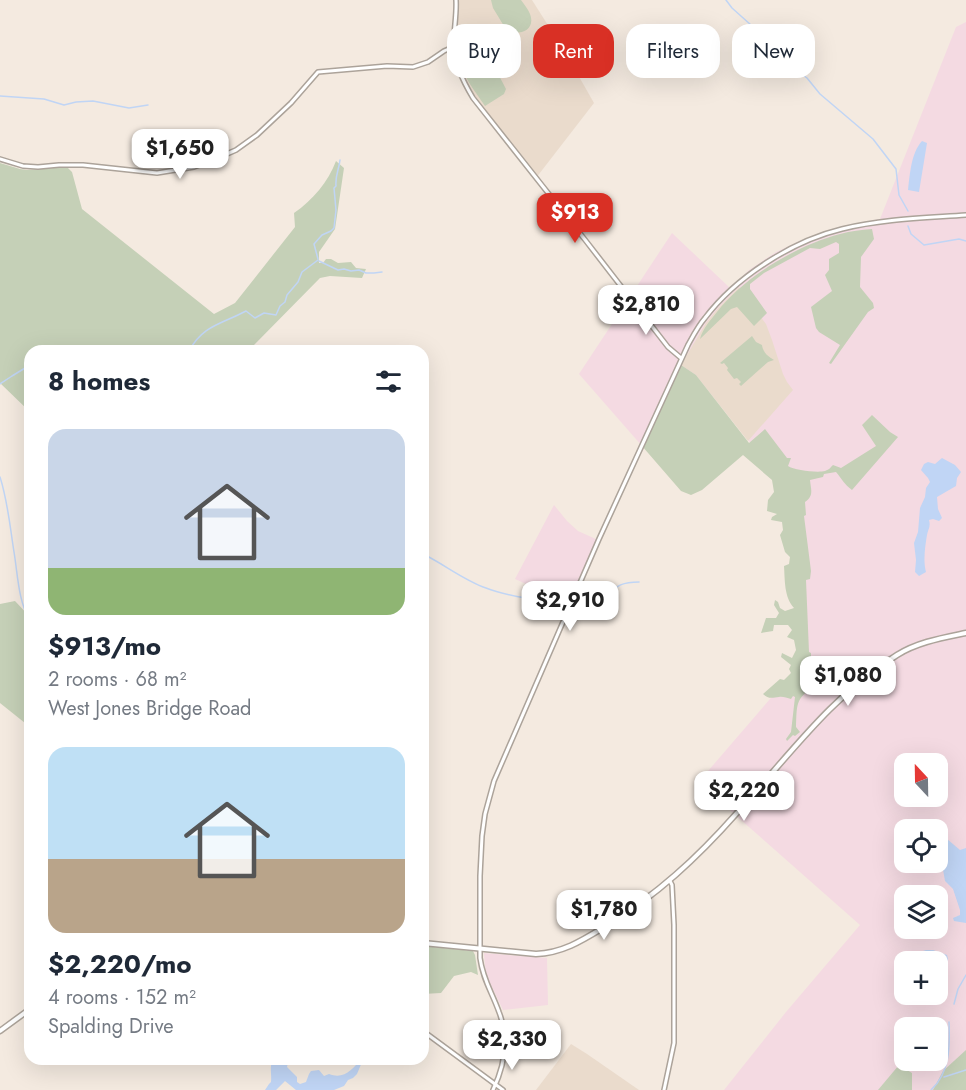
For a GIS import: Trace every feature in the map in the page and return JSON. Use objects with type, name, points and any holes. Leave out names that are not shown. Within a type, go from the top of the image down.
[{"type":"main road","points":[[429,944],[546,954],[583,940],[625,915],[670,881],[736,815],[808,730],[851,690],[885,663],[907,650],[924,643],[966,633]]},
{"type":"main road","points":[[0,1031],[24,1013]]},
{"type":"street","points":[[455,24],[456,0]]},
{"type":"street","points":[[0,159],[38,168],[83,165],[157,173],[194,167],[236,150],[257,135],[291,103],[318,72],[387,66],[413,67],[428,62],[447,50]]},
{"type":"street","points":[[462,78],[482,111],[668,347],[681,358]]},
{"type":"street","points":[[493,1090],[501,1070],[505,1035],[499,1012],[482,971],[480,948],[482,836],[485,814],[494,781],[599,539],[681,358],[704,319],[724,296],[759,267],[793,248],[841,229],[871,223],[966,215]]},
{"type":"street","points":[[664,1090],[674,1043],[674,924],[670,881]]},
{"type":"street","points":[[429,1036],[503,1090]]},
{"type":"shaded area","points":[[532,0],[547,24],[533,24],[533,78],[580,78],[594,103],[536,178],[482,111],[462,78],[521,78],[521,24],[455,24],[456,1]]},
{"type":"shaded area","points":[[966,22],[966,1090],[724,1090],[860,925],[724,805],[702,778],[800,664],[799,618],[784,485],[696,375],[682,366],[642,446],[579,374],[672,233],[730,288],[749,270],[776,252],[832,229],[880,219],[956,27]]},
{"type":"shaded area","points":[[739,287],[754,304],[766,324],[783,374],[793,390],[748,441],[696,375],[681,365],[706,323]]},
{"type":"shaded area","points":[[554,505],[578,531],[598,540],[572,605],[515,579]]},
{"type":"shaded area","points":[[484,953],[547,958],[548,1005],[503,1010],[487,977]]},
{"type":"shaded area","points":[[571,1044],[587,1054],[639,1090],[536,1090]]},
{"type":"green space","points":[[491,0],[521,0],[530,14],[531,24],[529,28],[521,32],[521,24],[503,24]]},
{"type":"green space","points":[[467,78],[500,78],[506,89],[504,94],[485,106]]},
{"type":"green space","points":[[336,161],[344,168],[335,229],[319,252],[319,263],[323,263],[326,259],[338,263],[351,262],[356,268],[366,269],[362,278],[330,276],[320,278],[254,345],[24,345],[24,406],[0,383],[0,163],[27,170],[67,167],[72,172],[82,209],[214,314],[235,303],[295,227],[294,213],[319,190]]},
{"type":"green space","points":[[872,229],[874,239],[861,257],[860,287],[873,303],[874,308],[868,312],[831,364],[829,363],[840,345],[819,332],[811,307],[832,291],[825,275],[829,270],[829,259],[839,253],[839,244],[836,242],[820,249],[810,248],[764,273],[750,284],[750,289],[767,313],[754,326],[737,307],[731,309],[700,339],[707,325],[728,299],[772,264],[823,239],[848,232]]},
{"type":"green space","points":[[752,336],[762,345],[766,354],[774,360],[768,362],[741,386],[739,384],[741,382],[737,378],[734,379],[724,363],[720,363]]},
{"type":"green space","points":[[681,365],[696,375],[749,443],[765,429],[787,458],[791,458],[788,466],[800,470],[825,471],[833,465],[841,468],[876,446],[862,425],[872,415],[898,437],[852,490],[836,472],[810,480],[811,492],[805,502],[806,515],[804,516],[811,571],[810,579],[806,580],[811,676],[814,677],[814,683],[838,683],[856,668],[859,673],[846,679],[845,688],[816,689],[814,687],[803,695],[798,703],[797,713],[796,727],[800,732],[787,741],[791,732],[795,697],[791,699],[770,698],[763,694],[780,679],[784,680],[791,673],[789,669],[791,665],[781,657],[782,653],[792,658],[796,650],[794,640],[787,637],[792,630],[788,625],[774,625],[773,631],[761,633],[766,618],[776,618],[779,613],[774,605],[775,600],[785,611],[794,608],[788,599],[786,588],[784,566],[789,564],[790,557],[785,552],[780,535],[783,530],[782,522],[771,520],[777,514],[767,511],[768,500],[774,492],[772,480],[743,455],[702,490],[691,495],[681,491],[642,446]]},
{"type":"green space","points":[[15,601],[24,611],[24,722],[0,703],[0,604]]},
{"type":"green space","points":[[429,947],[473,951],[478,975],[471,972],[454,976],[441,993],[429,994]]},
{"type":"green space","points":[[966,1050],[966,1090],[933,1090],[943,1071],[948,1071],[948,1066]]},
{"type":"green space","points":[[894,1071],[912,1073],[912,1090],[878,1090]]},
{"type":"water","points":[[922,141],[927,143],[919,192],[908,190],[913,158]]},
{"type":"water","points":[[942,458],[955,465],[961,472],[956,486],[937,497],[938,509],[942,518],[939,521],[929,520],[925,554],[926,572],[919,576],[915,572],[914,543],[918,532],[920,508],[930,482],[921,470],[924,464],[928,462],[935,464]]},
{"type":"water","points":[[948,840],[960,850],[966,848],[966,923],[954,921],[953,918],[960,915],[960,910],[953,889],[945,881],[944,873],[948,873]]},
{"type":"water","points":[[272,1065],[288,1065],[300,1084],[306,1082],[311,1071],[319,1070],[324,1076],[329,1074],[339,1076],[344,1075],[356,1065],[361,1065],[353,1078],[348,1080],[344,1086],[334,1090],[296,1090],[285,1081],[276,1090],[265,1090],[271,1082]]},
{"type":"waterway","points":[[726,0],[772,49],[873,139],[896,169],[899,195],[908,211]]},
{"type":"waterway","points":[[0,96],[44,99],[64,105],[93,101],[129,108],[148,105]]},
{"type":"waterway","points":[[318,259],[314,244],[322,235],[334,228],[336,210],[334,188],[340,160]]},
{"type":"waterway","points":[[908,226],[911,234],[924,245],[959,239],[966,241]]},
{"type":"waterway","points":[[192,345],[207,330],[246,311],[255,318],[264,313],[276,315],[302,272],[318,260]]},
{"type":"waterway","points":[[319,261],[338,270],[382,272]]},
{"type":"waterway","points":[[0,384],[24,369]]},
{"type":"waterway","points":[[0,477],[24,606]]},
{"type":"waterway","points":[[429,558],[469,581],[486,588],[564,607]]},
{"type":"waterway","points":[[574,610],[594,604],[619,585],[639,582]]},
{"type":"waterway","points":[[954,1004],[958,989],[966,975]]},
{"type":"waterway","points":[[931,1090],[942,1076],[948,1059],[949,1022]]},
{"type":"waterway","points":[[944,1077],[966,1070]]}]
